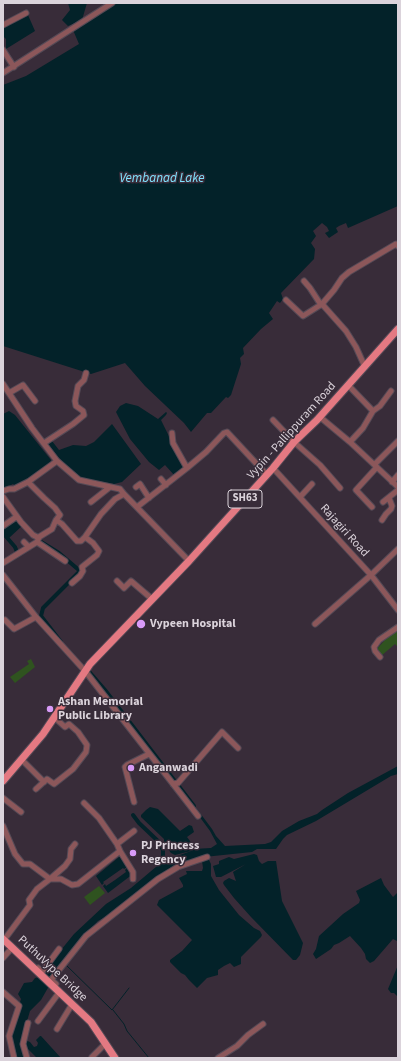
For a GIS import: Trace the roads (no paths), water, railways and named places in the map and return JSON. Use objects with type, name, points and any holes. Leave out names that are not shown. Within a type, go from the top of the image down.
[{"type":"main road","name":"Vypin - Pallippuram Road","points":[[86,669],[189,561],[267,475],[294,442],[320,417],[398,329]]},
{"type":"main road","name":"SH63","points":[[4,777],[22,759],[43,734],[86,669]]},
{"type":"main road","name":"PuthuVype Bridge","points":[[6,942],[91,1022],[115,1058]]},
{"type":"street","points":[[3,73],[112,3]]},
{"type":"street","points":[[3,25],[26,13]]},
{"type":"street","points":[[3,50],[14,67]]},
{"type":"street","points":[[286,300],[303,316],[321,304],[334,290],[342,278],[349,272],[365,264],[396,244],[398,246]]},
{"type":"street","points":[[304,281],[321,304],[346,331],[365,366]]},
{"type":"street","points":[[44,443],[84,415],[83,411],[76,406],[75,401],[78,386],[84,380],[86,373]]},
{"type":"street","points":[[3,384],[57,461],[79,480],[120,489],[189,561]]},
{"type":"street","points":[[9,393],[22,385],[35,401]]},
{"type":"street","points":[[348,385],[373,412]]},
{"type":"street","points":[[350,442],[363,428],[373,412],[380,406],[391,391]]},
{"type":"street","points":[[320,417],[376,465],[398,487]]},
{"type":"street","points":[[273,420],[294,442],[320,465],[340,488]]},
{"type":"street","points":[[137,507],[187,468],[206,452],[224,433],[227,432],[267,475]]},
{"type":"street","points":[[172,433],[173,443],[187,468]]},
{"type":"street","points":[[372,507],[356,490],[398,441]]},
{"type":"street","points":[[3,491],[14,489],[28,482],[57,461]]},
{"type":"street","name":"Rajagiri Road","points":[[273,468],[371,575],[398,610]]},
{"type":"street","points":[[392,482],[398,475]]},
{"type":"street","points":[[161,479],[166,485]]},
{"type":"street","points":[[3,563],[29,547],[52,529],[60,515],[55,508],[28,482]]},
{"type":"street","points":[[136,486],[140,484],[149,498]]},
{"type":"street","points":[[300,497],[312,484]]},
{"type":"street","points":[[91,502],[110,487]]},
{"type":"street","points":[[383,502],[390,498],[398,490]]},
{"type":"street","points":[[56,520],[62,524],[76,541],[81,541],[101,514],[115,500],[124,494]]},
{"type":"street","points":[[3,497],[16,517],[33,535],[65,561]]},
{"type":"street","points":[[382,520],[392,506],[390,498]]},
{"type":"street","points":[[3,526],[16,517]]},
{"type":"street","points":[[72,584],[83,571],[82,567],[97,555],[99,551],[93,543],[85,537]]},
{"type":"street","points":[[24,542],[29,547]]},
{"type":"street","points":[[315,624],[398,549]]},
{"type":"street","points":[[3,576],[36,616],[86,669],[149,754],[176,783],[198,816]]},
{"type":"street","points":[[117,581],[124,588],[131,581],[152,599]]},
{"type":"street","points":[[6,620],[14,630],[36,616]]},
{"type":"street","points":[[380,657],[375,651],[374,647],[379,640],[398,626]]},
{"type":"street","points":[[36,789],[47,779],[54,784],[73,769],[86,752],[87,746],[78,732],[69,724],[65,727],[54,717]]},
{"type":"street","points":[[176,783],[222,732],[238,748]]},
{"type":"street","points":[[134,802],[125,767],[149,754]]},
{"type":"street","points":[[22,759],[44,782]]},
{"type":"street","points":[[3,798],[21,812]]},
{"type":"street","points":[[84,803],[99,818],[117,844],[133,872],[133,879]]},
{"type":"street","points":[[3,826],[15,854],[23,864],[30,864],[50,879],[61,879],[72,885],[78,884],[120,851]]},
{"type":"street","points":[[117,844],[134,831]]},
{"type":"street","points":[[3,958],[6,942],[30,905],[29,900],[37,889],[65,866],[70,859],[71,848],[75,844]]},
{"type":"street","points":[[49,986],[82,1016],[86,1013],[51,980],[86,936],[101,923],[158,879],[178,867],[207,857]]},
{"type":"street","points":[[6,942],[8,940],[42,972],[60,949]]},
{"type":"street","points":[[6,942],[38,975]]},
{"type":"street","points":[[3,992],[19,1006],[9,1036],[14,1058]]},
{"type":"street","points":[[38,1021],[58,994]]},
{"type":"street","points":[[57,1029],[71,1006]]},
{"type":"street","points":[[27,1058],[23,1044],[28,1023]]},
{"type":"street","points":[[218,1058],[237,1046],[248,1034],[263,1024]]},
{"type":"street","points":[[92,1057],[105,1044]]},
{"type":"water","points":[[68,3],[87,3],[82,20],[68,26],[62,20],[70,10]]},
{"type":"water","name":"Vembanad Lake","points":[[115,3],[398,3],[398,206],[348,228],[346,223],[339,226],[336,228],[338,232],[329,238],[325,233],[329,231],[322,223],[313,231],[316,236],[311,243],[315,249],[314,259],[281,293],[283,299],[280,303],[277,301],[269,313],[273,319],[243,348],[244,354],[240,358],[241,364],[231,395],[228,398],[226,397],[211,413],[207,413],[191,432],[184,423],[145,386],[125,363],[91,374],[3,346],[3,85],[26,76],[79,44],[73,30]]},
{"type":"water","points":[[28,15],[35,31],[6,49],[6,39],[3,36],[3,26]]},
{"type":"water","points":[[126,403],[138,406],[158,419],[166,412],[167,413],[161,420],[185,469],[175,476],[165,465],[159,470],[149,462],[130,439],[116,412],[120,406]]},
{"type":"water","points":[[9,411],[15,415],[51,460],[50,464],[17,487],[13,484],[3,489],[3,414]]},
{"type":"water","points":[[112,424],[141,464],[122,482],[114,484],[82,478],[75,474],[60,459],[48,444],[52,441],[59,450],[73,445],[86,446],[94,442]]},
{"type":"water","points":[[17,519],[22,526],[9,538],[3,532],[3,528]]},
{"type":"water","points":[[398,766],[398,774],[391,776],[316,821],[287,835],[276,849],[257,849],[252,852],[204,857],[175,864],[112,913],[98,921],[84,935],[41,1000],[30,1011],[25,1028],[25,1058],[15,1058],[10,1035],[21,999],[18,994],[24,983],[32,982],[35,978],[39,977],[74,934],[106,904],[131,888],[163,861],[191,851],[175,855],[171,853],[164,844],[164,839],[141,817],[146,810],[150,807],[158,809],[180,831],[189,825],[192,826],[194,832],[187,837],[193,845],[193,849],[211,848],[217,844],[210,831],[188,801],[194,805],[225,846],[265,844],[271,842],[282,831],[299,821],[317,814],[348,793]]},
{"type":"water","points":[[254,854],[257,855],[262,864],[268,861],[276,861],[282,901],[303,943],[300,955],[296,960],[293,960],[251,917],[224,885],[224,881],[229,878],[236,881],[233,872],[246,864],[221,877],[216,877],[213,866],[219,864],[219,861],[229,857],[234,859]]},
{"type":"water","points":[[119,857],[127,867],[124,869],[123,868],[103,882],[104,883],[102,885],[96,876]]},
{"type":"water","points":[[206,859],[209,860],[211,864],[211,876],[219,890],[239,915],[254,928],[260,931],[262,935],[241,957],[241,964],[234,967],[230,963],[224,966],[218,970],[218,975],[207,978],[197,988],[170,962],[170,960],[182,951],[192,940],[157,905],[159,900],[183,887],[179,878],[187,874],[186,871],[202,871],[202,861]]},
{"type":"water","points":[[127,868],[131,876],[108,893],[103,886],[105,884],[106,886],[126,872],[125,870]]},
{"type":"water","points":[[381,878],[384,885],[393,897],[398,892],[398,945],[397,941],[393,939],[374,961],[370,963],[366,959],[361,948],[350,936],[334,945],[331,949],[316,959],[313,954],[316,949],[319,936],[343,914],[359,903],[360,900],[356,891]]},
{"type":"water","points":[[398,965],[398,997],[394,993],[391,993],[388,989]]},
{"type":"water","points":[[40,1036],[61,1058],[37,1058],[26,1047],[25,1040],[30,1042],[34,1047],[37,1046],[38,1043],[36,1040]]},
{"type":"waterway","points":[[3,533],[15,547],[17,552]]},
{"type":"waterway","points":[[38,540],[59,553],[80,571],[43,608],[41,616],[61,642]]},
{"type":"waterway","points":[[86,668],[105,690],[194,806]]},
{"type":"waterway","points":[[133,815],[139,823],[159,842],[163,850],[166,865]]},
{"type":"waterway","points":[[66,965],[112,1010],[129,988]]},
{"type":"waterway","points":[[113,1010],[124,1024],[127,1031],[149,1058]]},
{"type":"place","name":"Vypeen Hospital","points":[[141,624]]},
{"type":"place","name":"Ashan Memorial Public Library","points":[[50,709]]},
{"type":"place","name":"Anganwadi","points":[[131,768]]},
{"type":"place","name":"PJ Princess Regency","points":[[133,853]]}]
